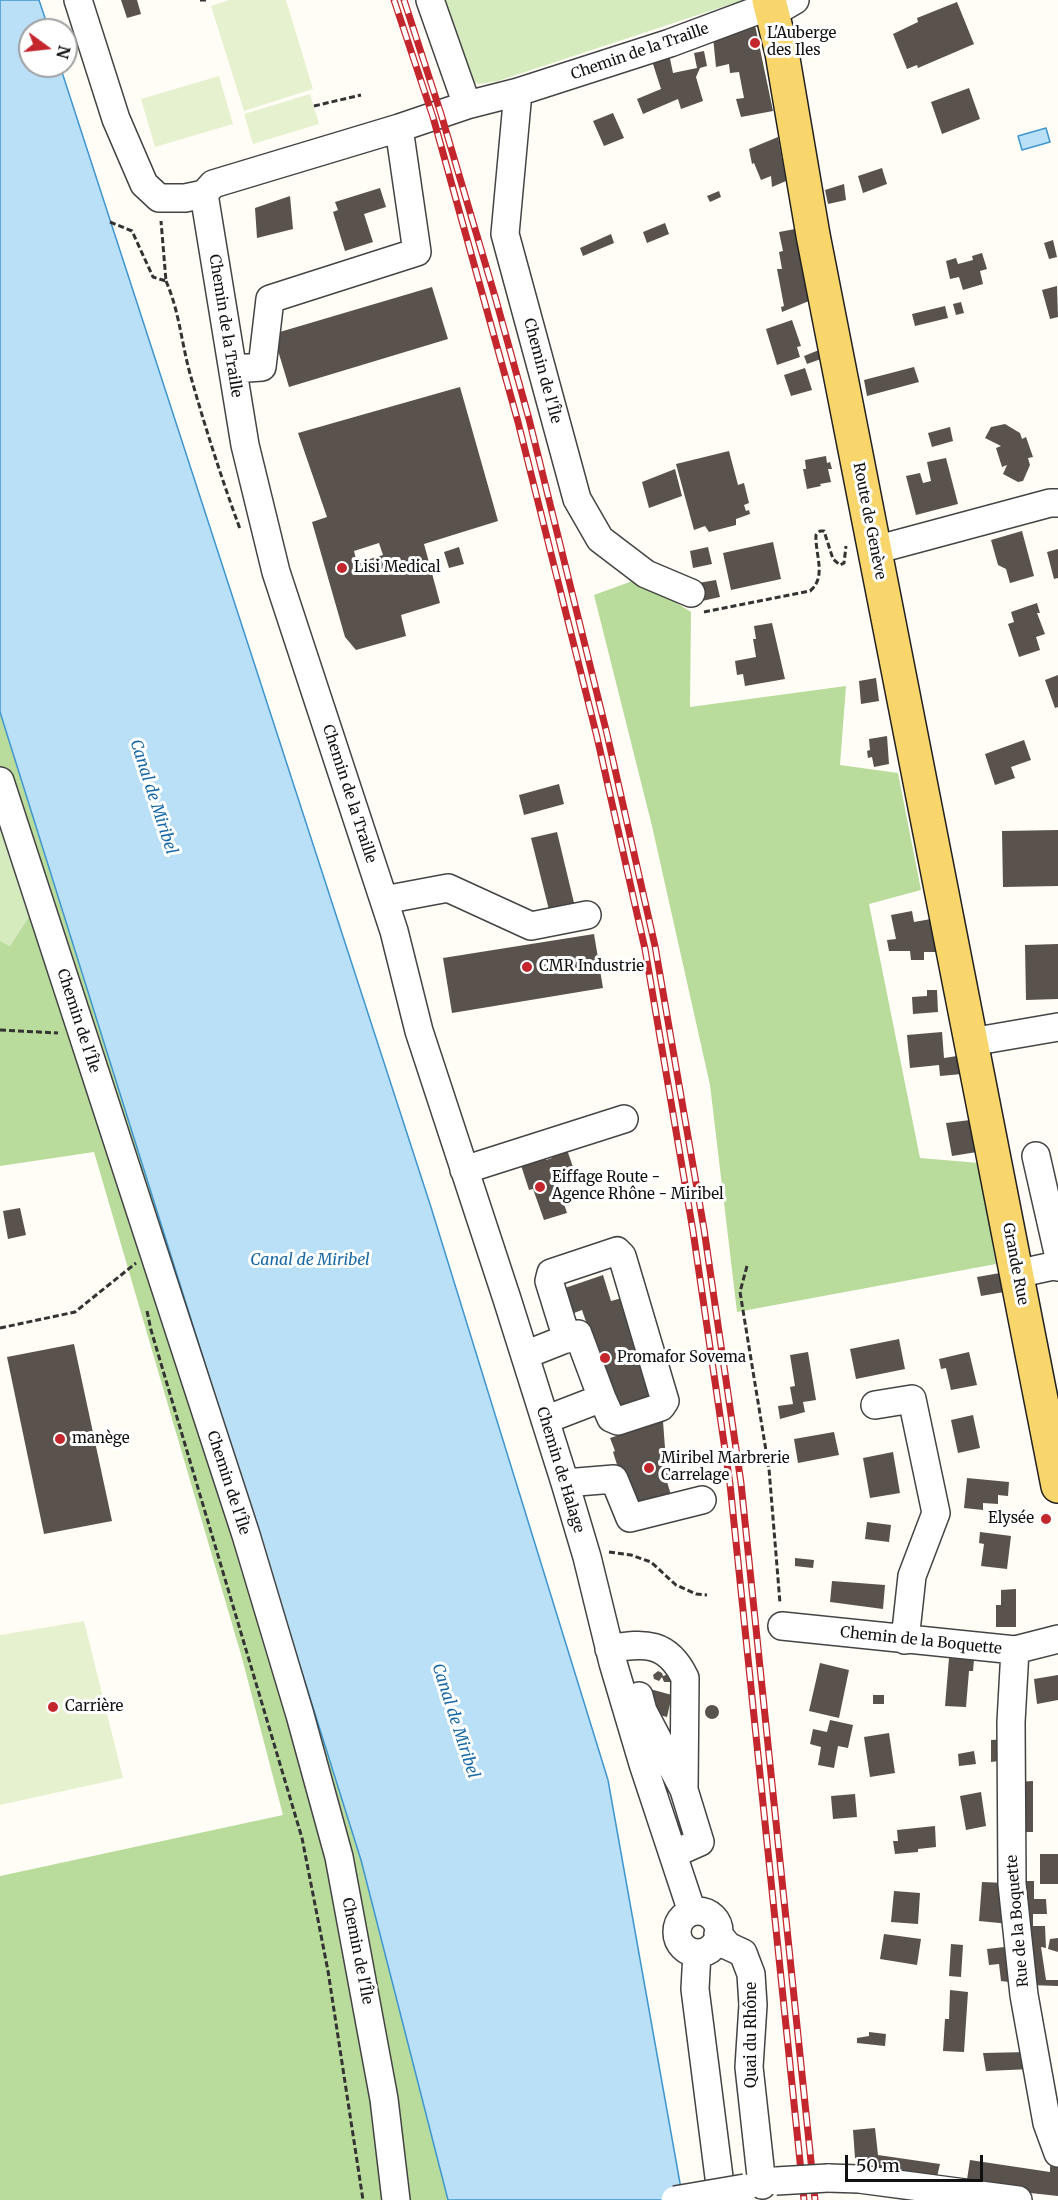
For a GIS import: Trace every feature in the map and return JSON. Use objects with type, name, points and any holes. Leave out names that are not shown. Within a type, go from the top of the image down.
[{"type":"main road","name":"Route de Genève","points":[[779,3],[782,53],[813,235],[861,431],[860,547],[971,1042]]},
{"type":"main road","name":"Grande Rue","points":[[971,1042],[1058,1486]]},
{"type":"street","points":[[78,0],[116,119],[144,184],[159,198],[185,198],[204,194]]},
{"type":"street","points":[[430,0],[468,105]]},
{"type":"street","name":"Chemin de la Traille","points":[[419,1031],[394,931],[276,572],[245,445],[204,194],[213,184],[399,129],[468,105],[519,92],[670,43],[779,3]]},
{"type":"street","name":"Chemin de l'Île","points":[[519,92],[505,234],[577,499],[600,539],[646,574],[691,593]]},
{"type":"street","points":[[232,369],[262,367],[270,299],[417,252],[399,129]]},
{"type":"street","points":[[860,547],[1058,503]]},
{"type":"street","name":"Chemin de l'Île","points":[[0,781],[246,1535],[300,1715],[339,1857],[384,2099],[396,2200]]},
{"type":"street","points":[[384,900],[448,888],[531,926],[587,915]]},
{"type":"street","points":[[971,1042],[1058,1027]]},
{"type":"street","name":"Chemin de Halage","points":[[419,1031],[618,1648],[643,1764],[692,1912]]},
{"type":"street","points":[[464,1170],[624,1119]]},
{"type":"street","points":[[1036,1156],[1054,1220],[1058,1253]]},
{"type":"street","points":[[525,1355],[567,1339],[578,1334],[610,1418],[618,1421],[661,1407],[665,1401],[622,1256],[616,1251],[551,1274],[549,1281],[567,1339]]},
{"type":"street","points":[[1016,1274],[1053,1266],[1058,1267]]},
{"type":"street","points":[[545,1420],[602,1398]]},
{"type":"street","points":[[875,1405],[912,1399],[936,1513],[912,1576],[905,1640]]},
{"type":"street","points":[[565,1483],[614,1479],[630,1518],[702,1500]]},
{"type":"street","name":"Chemin de la Boquette","points":[[782,1626],[1015,1650],[1058,1639]]},
{"type":"street","points":[[673,1854],[700,1842],[684,1790],[643,1711],[618,1648],[644,1644],[665,1652],[678,1662],[686,1678],[684,1790]]},
{"type":"street","name":"Rue de la Boquette","points":[[1015,1650],[1011,1722],[1012,1884],[1024,1995],[1047,2122],[1058,2153]]},
{"type":"street","points":[[701,1911],[712,1917],[718,1928],[718,1935],[713,1946],[697,1953],[683,1946],[678,1935],[679,1922],[692,1912],[701,1911]]},
{"type":"street","name":"Quai du Rhône","points":[[718,1935],[728,1946],[742,1953],[751,1974],[753,2005],[741,2189]]},
{"type":"street","points":[[697,1953],[695,1989],[741,2189]]},
{"type":"street","points":[[675,2200],[828,2178],[860,2189],[1018,2200]]},
{"type":"path","points":[[200,0],[209,0]]},
{"type":"path","points":[[314,106],[361,95]]},
{"type":"path","points":[[110,222],[132,231],[153,277],[166,281],[159,198]]},
{"type":"path","points":[[691,593],[705,613],[810,591],[816,586],[820,577],[816,535],[820,531],[824,531],[833,559],[840,565],[860,547]]},
{"type":"path","points":[[0,1030],[59,1033]]},
{"type":"path","points":[[0,1328],[75,1312],[135,1263],[138,1274]]},
{"type":"path","points":[[747,1266],[740,1292],[769,1469],[782,1626]]},
{"type":"path","points":[[147,1306],[151,1329],[302,1838],[328,1971],[363,2200]]},
{"type":"path","points":[[587,1557],[611,1552],[632,1555],[651,1562],[676,1586],[696,1594],[707,1595]]},
{"type":"green space","points":[[229,0],[286,0],[313,89],[244,111],[211,6]]},
{"type":"green space","points":[[439,0],[743,0],[498,81],[480,84],[470,82]]},
{"type":"green space","points":[[219,76],[233,124],[155,147],[141,99]]},
{"type":"green space","points":[[310,94],[319,124],[253,144],[244,114]]},
{"type":"green space","points":[[638,579],[691,612],[690,707],[846,686],[840,765],[898,773],[921,890],[869,904],[920,1158],[979,1163],[996,1264],[737,1312],[710,1085],[652,826],[594,595]]},
{"type":"green space","points":[[0,638],[361,1860],[448,2200],[0,2200],[0,1876],[283,1815],[242,1658],[94,1152],[0,1166],[0,941],[10,946],[37,904],[0,791]]},
{"type":"green space","points":[[0,791],[37,904],[10,946],[0,941]]},
{"type":"green space","name":"Carrière","points":[[84,1621],[123,1778],[0,1805],[0,1635]]},
{"type":"water","name":"Canal de Miribel","points":[[0,0],[39,0],[45,18],[18,18],[18,78],[64,78],[430,1204],[608,1780],[683,2200],[448,2200],[361,1860],[0,712]]},
{"type":"water","points":[[1046,128],[1050,142],[1022,150],[1018,136]]},
{"type":"building","points":[[121,0],[137,0],[141,14],[127,18]]},
{"type":"building","points":[[957,2],[974,44],[918,68],[917,65],[907,69],[893,34],[918,22],[917,18]]},
{"type":"building","points":[[755,25],[773,111],[741,117],[736,99],[744,98],[739,72],[730,73],[729,64],[716,67],[713,37]]},
{"type":"building","points":[[704,51],[707,66],[700,68],[696,77],[703,101],[681,109],[678,99],[643,114],[637,99],[661,89],[653,64],[656,58],[669,54],[673,73],[697,68],[694,53]]},
{"type":"building","points":[[969,88],[980,119],[942,134],[931,102]]},
{"type":"building","points":[[613,113],[624,138],[604,146],[593,121]]},
{"type":"building","points":[[778,137],[786,181],[772,187],[771,176],[761,180],[754,163],[752,164],[749,149]]},
{"type":"building","points":[[882,168],[887,184],[863,193],[858,176]]},
{"type":"building","points":[[844,184],[846,200],[828,204],[825,190]]},
{"type":"building","points":[[380,188],[386,207],[364,214],[373,242],[345,251],[333,212],[338,210],[335,202]]},
{"type":"building","points":[[719,191],[721,197],[710,202],[707,196]]},
{"type":"building","points":[[290,196],[293,229],[257,238],[255,208]]},
{"type":"building","points":[[665,223],[669,234],[647,243],[643,232]]},
{"type":"building","points":[[795,229],[809,301],[782,312],[781,307],[784,306],[777,269],[782,269],[779,252],[783,251],[779,232]]},
{"type":"building","points":[[611,234],[614,243],[583,256],[580,248]]},
{"type":"building","points":[[1053,240],[1057,257],[1049,259],[1044,243]]},
{"type":"building","points":[[982,253],[987,269],[980,271],[983,284],[963,290],[959,277],[950,279],[946,261],[956,258],[958,264],[973,260],[972,256]]},
{"type":"building","points":[[1057,286],[1058,317],[1050,319],[1042,290]]},
{"type":"building","points":[[432,287],[448,339],[289,387],[273,334]]},
{"type":"building","points":[[961,302],[964,313],[956,315],[953,304]]},
{"type":"building","points":[[945,306],[948,318],[915,326],[912,314]]},
{"type":"building","points":[[792,320],[801,346],[797,347],[800,357],[777,365],[766,329]]},
{"type":"building","points":[[819,350],[821,359],[807,364],[804,356]]},
{"type":"building","points":[[914,367],[919,382],[867,396],[864,380]]},
{"type":"building","points":[[805,368],[812,390],[791,396],[784,375]]},
{"type":"building","points":[[460,387],[498,521],[424,544],[440,603],[401,615],[406,636],[356,650],[345,637],[312,522],[327,517],[298,433]],"holes":[[[379,543],[383,555],[357,563],[354,551]]]},
{"type":"building","points":[[1005,424],[1020,433],[1022,439],[1026,437],[1033,457],[1028,458],[1030,465],[1023,481],[1018,482],[1003,474],[1007,465],[1002,467],[996,448],[1001,446],[985,438],[991,427]]},
{"type":"building","points":[[950,427],[953,441],[932,447],[928,433]]},
{"type":"building","points":[[729,451],[738,485],[744,483],[749,503],[744,505],[750,514],[736,519],[736,525],[709,532],[705,526],[694,530],[676,464]]},
{"type":"building","points":[[826,456],[827,463],[830,462],[832,469],[828,469],[831,482],[807,489],[803,469],[806,469],[805,460]]},
{"type":"building","points":[[946,458],[958,504],[916,515],[906,476],[920,473],[923,483],[931,481],[927,462]]},
{"type":"building","points":[[675,469],[682,496],[649,508],[642,482]]},
{"type":"building","points":[[1022,531],[1034,576],[1010,583],[1006,569],[998,565],[991,540]]},
{"type":"building","points":[[773,542],[781,579],[731,590],[723,553]]},
{"type":"building","points":[[459,547],[464,564],[449,568],[444,552]]},
{"type":"building","points":[[708,547],[712,564],[693,568],[690,551]]},
{"type":"building","points":[[1058,549],[1058,578],[1054,579],[1047,552]]},
{"type":"building","points":[[716,580],[720,597],[702,601],[698,583]]},
{"type":"building","points":[[1037,603],[1040,613],[1037,613],[1045,634],[1036,637],[1040,650],[1019,657],[1008,624],[1014,622],[1011,612]]},
{"type":"building","points":[[772,623],[785,679],[745,686],[743,674],[737,675],[735,661],[756,657],[753,639],[756,639],[754,626]]},
{"type":"building","points":[[1058,675],[1058,707],[1055,708],[1045,680]]},
{"type":"building","points":[[876,678],[879,701],[861,704],[859,681]]},
{"type":"building","points":[[887,736],[889,764],[874,767],[872,757],[868,758],[869,739]]},
{"type":"building","points":[[1024,740],[1031,760],[1011,767],[1015,778],[995,785],[985,754]]},
{"type":"building","points":[[559,784],[564,804],[524,815],[519,795]]},
{"type":"building","points":[[1058,830],[1058,886],[1003,887],[1002,831]]},
{"type":"building","points":[[557,832],[575,907],[550,914],[531,838]]},
{"type":"building","points":[[912,911],[914,922],[931,919],[937,952],[924,952],[924,960],[911,960],[910,951],[889,951],[887,940],[896,939],[891,915]]},
{"type":"building","points":[[594,934],[603,988],[452,1013],[443,958]]},
{"type":"building","points":[[1058,944],[1058,999],[1026,1000],[1025,945]]},
{"type":"building","points":[[927,990],[937,990],[938,1012],[913,1014],[912,997],[927,996]]},
{"type":"building","points":[[942,1032],[944,1058],[957,1056],[962,1074],[940,1076],[939,1065],[910,1068],[907,1035]]},
{"type":"building","points":[[970,1120],[977,1152],[952,1156],[946,1123]]},
{"type":"building","points":[[565,1144],[574,1170],[557,1175],[555,1169],[550,1170],[551,1174],[554,1173],[567,1213],[544,1220],[533,1189],[529,1190],[520,1162],[544,1154],[546,1160],[552,1158],[549,1149]]},
{"type":"building","points":[[20,1208],[26,1235],[8,1239],[3,1211]]},
{"type":"building","points":[[1000,1273],[1004,1292],[981,1296],[977,1277]]},
{"type":"building","points":[[603,1275],[611,1301],[622,1298],[657,1400],[617,1413],[582,1310],[574,1313],[565,1288]]},
{"type":"building","points":[[899,1339],[905,1369],[856,1379],[850,1349]]},
{"type":"building","name":"manège","points":[[74,1344],[112,1521],[44,1534],[7,1357]]},
{"type":"building","points":[[808,1352],[816,1400],[803,1402],[805,1412],[780,1419],[778,1406],[793,1404],[790,1387],[795,1386],[790,1355]]},
{"type":"building","points":[[969,1352],[977,1385],[951,1390],[946,1368],[941,1369],[939,1359]]},
{"type":"building","points":[[973,1415],[980,1448],[958,1453],[951,1420]]},
{"type":"building","points":[[663,1421],[665,1448],[675,1480],[667,1482],[672,1498],[632,1512],[610,1438]]},
{"type":"building","points":[[834,1432],[839,1455],[798,1463],[794,1439]]},
{"type":"building","points":[[893,1452],[900,1493],[870,1498],[863,1458]]},
{"type":"building","points":[[967,1478],[1009,1482],[1008,1496],[998,1495],[998,1504],[983,1503],[983,1510],[964,1508]]},
{"type":"building","points":[[867,1522],[891,1525],[889,1542],[865,1539]]},
{"type":"building","points":[[980,1532],[1011,1536],[1007,1569],[981,1566],[984,1544],[979,1543]]},
{"type":"building","points":[[795,1558],[814,1560],[813,1568],[795,1566]]},
{"type":"building","points":[[832,1581],[885,1585],[883,1609],[830,1602]]},
{"type":"building","points":[[1016,1589],[1016,1627],[996,1627],[996,1605],[1001,1605],[1001,1590]]},
{"type":"building","points":[[949,1658],[974,1660],[973,1671],[969,1671],[966,1707],[945,1706]]},
{"type":"building","points":[[820,1663],[849,1670],[839,1718],[809,1711]]},
{"type":"building","points":[[658,1671],[663,1676],[669,1674],[671,1682],[664,1682],[662,1677],[659,1681],[654,1679],[653,1675]]},
{"type":"building","points":[[1058,1675],[1058,1700],[1037,1704],[1034,1679]]},
{"type":"building","points":[[650,1689],[672,1695],[667,1717],[644,1711]]},
{"type":"building","points":[[873,1695],[884,1695],[884,1704],[873,1704]]},
{"type":"building","points":[[709,1705],[715,1705],[719,1712],[715,1719],[709,1719],[705,1715],[705,1709]]},
{"type":"building","points":[[830,1720],[853,1725],[848,1748],[838,1746],[834,1768],[818,1765],[821,1747],[810,1744],[813,1729],[827,1732]]},
{"type":"building","points":[[889,1733],[895,1773],[870,1777],[864,1737]]},
{"type":"building","points":[[1007,1739],[1007,1760],[991,1762],[991,1740]]},
{"type":"building","points":[[974,1751],[976,1764],[959,1766],[958,1754]]},
{"type":"building","points":[[1033,1781],[1033,1832],[1017,1832],[1016,1782]]},
{"type":"building","points":[[981,1792],[986,1826],[966,1830],[960,1796]]},
{"type":"building","points":[[855,1794],[857,1817],[833,1819],[831,1796]]},
{"type":"building","points":[[935,1826],[936,1847],[918,1849],[918,1852],[895,1854],[893,1841],[898,1841],[897,1830]]},
{"type":"building","points":[[1040,1854],[1058,1854],[1058,1884],[1040,1884]]},
{"type":"building","points":[[1017,1881],[1034,1881],[1034,1899],[1046,1899],[1047,1914],[1033,1914],[1033,1926],[1045,1926],[1046,1948],[1041,1947],[1046,1980],[1058,1980],[1058,1986],[1029,1985]]},
{"type":"building","points":[[982,1882],[1006,1883],[1010,1924],[979,1921]]},
{"type":"building","points":[[894,1891],[920,1893],[918,1924],[891,1922]]},
{"type":"building","points":[[884,1934],[921,1939],[917,1965],[880,1959]]},
{"type":"building","points":[[1058,1938],[1058,1952],[1048,1949],[1050,1939]]},
{"type":"building","points":[[951,1944],[963,1945],[961,1977],[949,1976]]},
{"type":"building","points":[[1013,1946],[1019,1997],[1010,1998],[1009,1982],[1001,1981],[999,1964],[989,1965],[987,1949]]},
{"type":"building","points":[[950,1990],[968,1992],[964,2052],[943,2051],[945,2019],[949,2019]]},
{"type":"building","points":[[869,2032],[886,2034],[885,2046],[857,2043],[857,2038],[869,2036]]},
{"type":"building","points":[[1028,2052],[1031,2069],[986,2071],[983,2053]]},
{"type":"building","points":[[875,2128],[878,2155],[940,2164],[936,2181],[874,2173],[875,2161],[855,2158],[853,2130]]},
{"type":"building","points":[[970,2160],[1050,2172],[1050,2166],[1058,2167],[1058,2196],[966,2186]]},
{"type":"railway","points":[[394,0],[433,117],[518,422],[597,737],[645,949],[693,1231],[730,1484],[804,2200]]},
{"type":"railway","points":[[404,0],[441,114],[529,419],[607,734],[655,946],[704,1229],[741,1483],[815,2200]]},
{"type":"place","name":"L'Auberge des Iles","points":[[755,43]]},
{"type":"place","name":"Lisi Medical","points":[[342,568]]},
{"type":"place","name":"CMR Industrie","points":[[527,967]]},
{"type":"place","name":"Eiffage Route - Agence Rhône - Miribel","points":[[540,1187]]},
{"type":"place","name":"Promafor Sovema","points":[[605,1358]]},
{"type":"place","name":"manège","points":[[60,1439]]},
{"type":"place","name":"Miribel Marbrerie Carrelage","points":[[649,1468]]},
{"type":"place","name":"Elysée","points":[[1046,1519]]},
{"type":"place","name":"Carrière","points":[[53,1707]]}]
